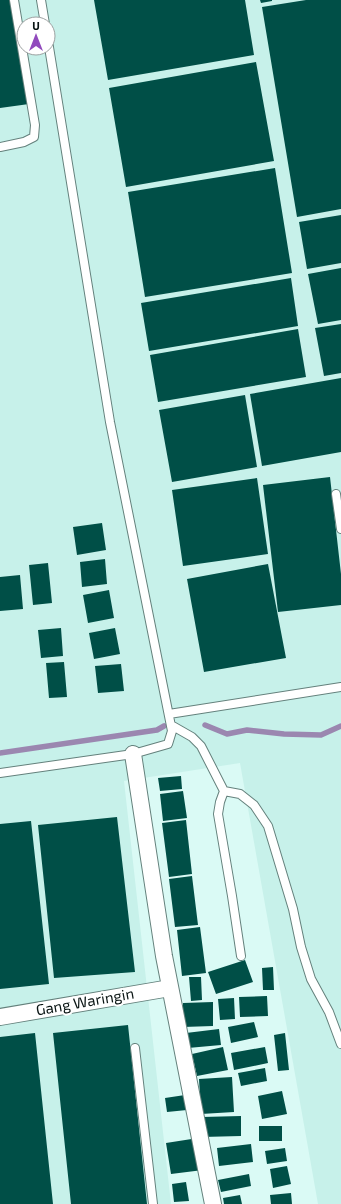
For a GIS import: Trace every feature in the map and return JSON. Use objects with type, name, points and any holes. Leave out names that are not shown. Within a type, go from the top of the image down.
[{"type":"street","points":[[133,754],[152,887],[170,988],[213,1204]]},
{"type":"street","name":"Gang Waringin","points":[[0,1017],[170,988]]},
{"type":"lane","points":[[0,147],[24,142],[34,137],[35,132],[14,0]]},
{"type":"lane","points":[[41,0],[44,16]]},
{"type":"lane","points":[[0,773],[133,754],[168,744],[172,731],[110,422],[50,56]]},
{"type":"lane","points":[[336,494],[341,529]]},
{"type":"lane","points":[[169,714],[341,687]]},
{"type":"lane","points":[[171,725],[192,737],[200,746],[224,791],[218,814],[241,956]]},
{"type":"lane","points":[[224,791],[240,794],[254,805],[268,826],[293,909],[301,947],[311,979],[329,1012],[341,1044]]},
{"type":"lane","points":[[136,1048],[153,1204]]},
{"type":"shaded area","points":[[0,0],[341,0],[341,1204],[318,1204],[240,763],[124,781],[171,1204],[0,1204]]},
{"type":"building","points":[[0,0],[11,0],[16,29],[16,56],[21,56],[29,104],[0,108]]},
{"type":"building","points":[[94,0],[245,0],[254,55],[108,80]]},
{"type":"building","points":[[260,0],[272,0],[272,1],[261,3]]},
{"type":"building","points":[[306,0],[341,0],[341,209],[297,217],[262,7]]},
{"type":"building","points":[[256,62],[274,161],[126,187],[109,88]]},
{"type":"building","points":[[275,168],[292,273],[145,297],[128,192]]},
{"type":"building","points":[[341,215],[341,263],[307,269],[299,222]]},
{"type":"building","points":[[341,268],[341,320],[318,324],[308,274]]},
{"type":"building","points":[[291,278],[298,326],[149,351],[141,303]]},
{"type":"building","points":[[341,324],[341,373],[324,376],[315,328]]},
{"type":"building","points":[[298,329],[306,377],[158,402],[150,355]]},
{"type":"building","points":[[341,378],[341,452],[262,466],[250,394]]},
{"type":"building","points":[[245,395],[257,467],[172,482],[159,410]]},
{"type":"building","points":[[330,477],[341,574],[341,605],[278,612],[263,485]]},
{"type":"building","points":[[257,478],[268,554],[183,566],[172,490]]},
{"type":"building","points":[[102,523],[106,550],[77,555],[73,527]]},
{"type":"building","points":[[105,559],[107,584],[82,587],[80,562]]},
{"type":"building","points":[[48,563],[52,603],[33,605],[29,565]]},
{"type":"building","points":[[268,564],[286,658],[204,672],[187,579]]},
{"type":"building","points":[[20,575],[23,609],[0,611],[0,577]]},
{"type":"building","points":[[109,590],[114,618],[88,623],[83,595]]},
{"type":"building","points":[[61,628],[63,656],[41,658],[38,630]]},
{"type":"building","points":[[115,628],[120,654],[94,659],[89,633]]},
{"type":"building","points":[[64,662],[67,697],[49,698],[46,663]]},
{"type":"building","points":[[121,664],[124,691],[98,693],[95,666]]},
{"type":"building","points":[[181,776],[182,789],[160,791],[158,778]]},
{"type":"building","points":[[183,791],[187,818],[163,821],[160,794]]},
{"type":"building","points":[[117,817],[135,972],[54,978],[38,825]]},
{"type":"building","points":[[186,820],[192,874],[169,877],[162,823]]},
{"type":"building","points":[[31,821],[49,984],[0,989],[0,824]]},
{"type":"building","points":[[192,876],[198,925],[175,927],[169,879]]},
{"type":"building","points":[[200,927],[206,973],[182,976],[177,930]]},
{"type":"building","points":[[245,960],[253,982],[216,994],[208,972]]},
{"type":"building","points":[[273,967],[274,990],[263,990],[262,968]]},
{"type":"building","points":[[189,977],[201,977],[202,1000],[191,1001]]},
{"type":"building","points":[[267,996],[268,1016],[240,1017],[239,997]]},
{"type":"building","points":[[234,998],[235,1019],[220,1020],[218,999]]},
{"type":"building","points":[[213,1002],[213,1026],[183,1027],[183,1003]]},
{"type":"building","points":[[254,1022],[258,1037],[231,1043],[228,1027]]},
{"type":"building","points":[[128,1025],[147,1204],[71,1204],[53,1033]]},
{"type":"building","points":[[219,1029],[221,1045],[188,1048],[186,1033]]},
{"type":"building","points":[[35,1033],[53,1204],[0,1204],[0,1037]]},
{"type":"building","points":[[285,1033],[289,1070],[278,1071],[274,1035]]},
{"type":"building","points":[[223,1047],[228,1070],[197,1076],[192,1054]]},
{"type":"building","points":[[265,1047],[268,1063],[234,1070],[231,1053]]},
{"type":"building","points":[[265,1068],[267,1081],[241,1086],[238,1073]]},
{"type":"building","points":[[232,1077],[234,1112],[201,1114],[199,1079]]},
{"type":"building","points":[[282,1091],[287,1114],[262,1119],[258,1096]]},
{"type":"building","points":[[185,1095],[187,1110],[167,1112],[165,1098]]},
{"type":"building","points":[[241,1116],[241,1136],[202,1137],[202,1117]]},
{"type":"building","points":[[259,1126],[282,1126],[282,1141],[259,1141]]},
{"type":"building","points":[[198,1138],[203,1170],[171,1174],[166,1143]]},
{"type":"building","points":[[251,1144],[253,1162],[219,1166],[217,1148]]},
{"type":"building","points":[[285,1148],[287,1161],[267,1164],[265,1151]]},
{"type":"building","points":[[287,1166],[291,1184],[273,1188],[270,1169]]},
{"type":"building","points":[[249,1174],[251,1186],[221,1192],[218,1180]]},
{"type":"building","points":[[186,1182],[189,1201],[174,1202],[172,1184]]},
{"type":"building","points":[[291,1193],[292,1204],[271,1204],[270,1195]]},
{"type":"building","points":[[240,1195],[242,1204],[224,1204],[223,1198]]},
{"type":"waterway","points":[[205,725],[227,734],[247,730],[284,734],[321,735],[341,726]]},
{"type":"waterway","points":[[0,753],[157,730],[164,726]]}]
